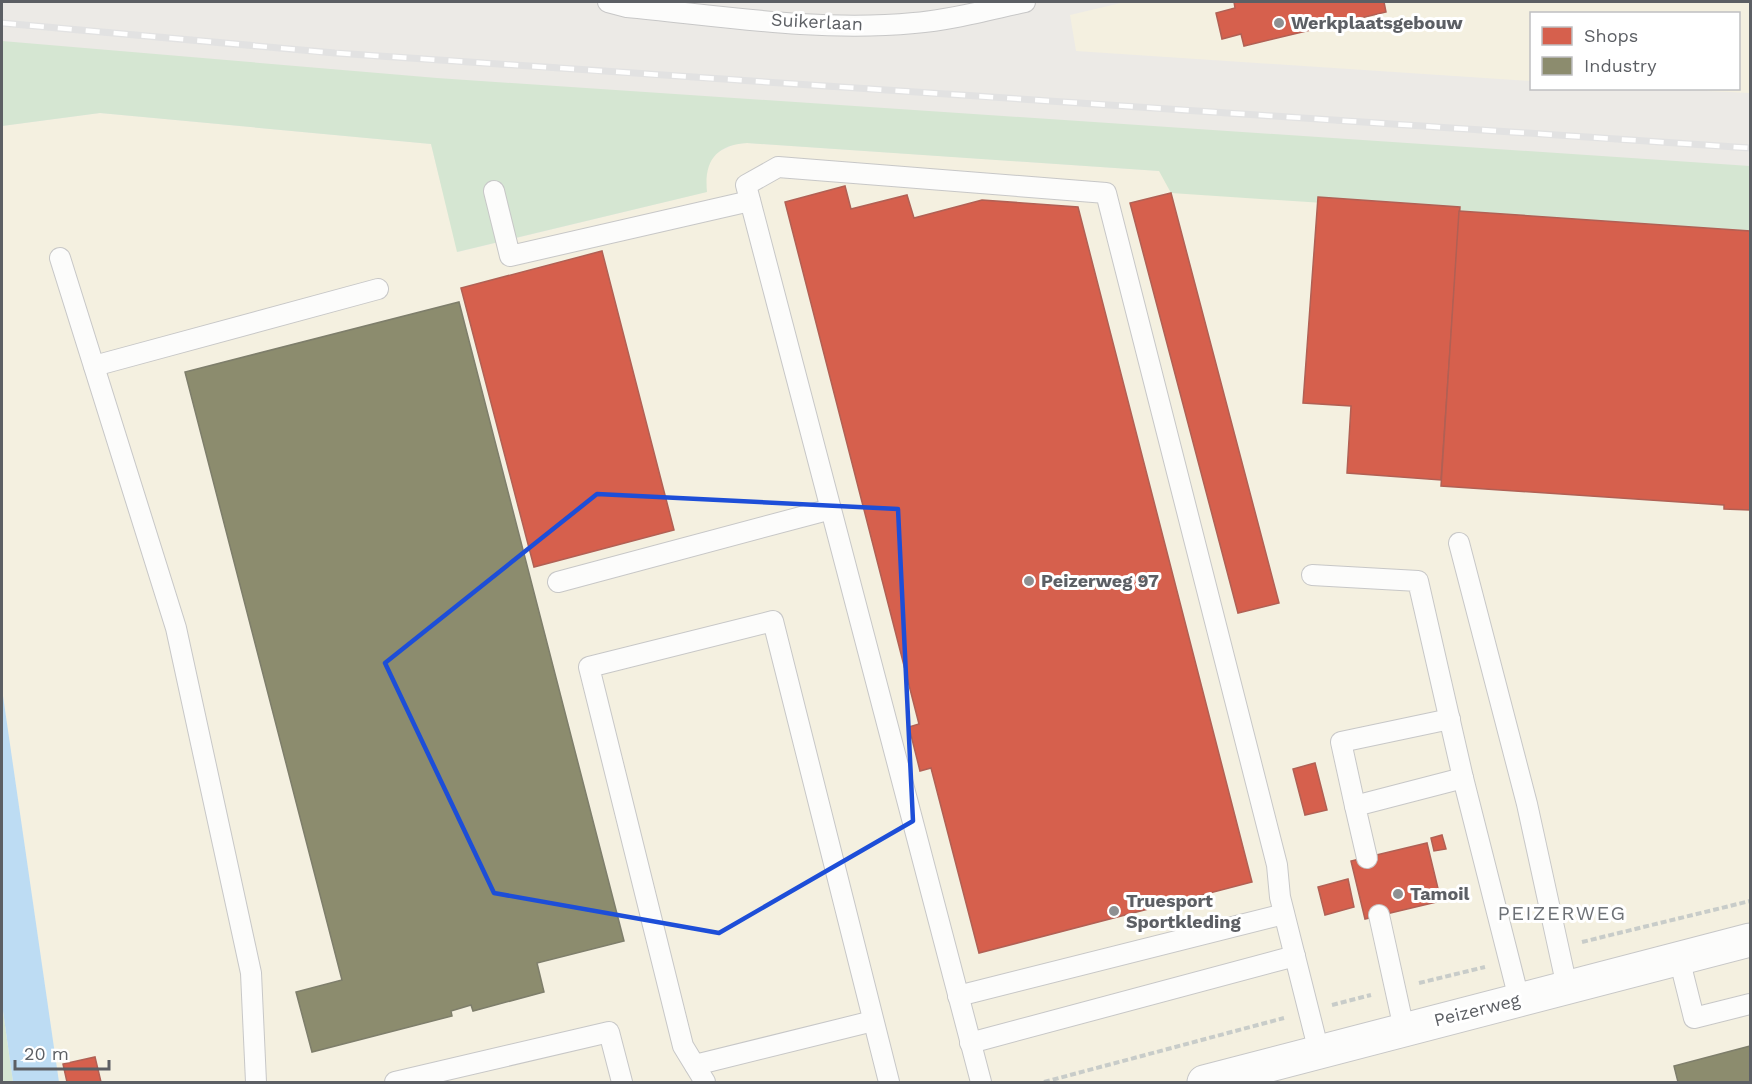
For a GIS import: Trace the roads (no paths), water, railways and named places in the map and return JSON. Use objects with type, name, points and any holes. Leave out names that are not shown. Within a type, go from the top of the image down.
[{"type":"street","name":"Peizerweg","points":[[1204,1083],[1270,1074],[1319,1052],[1750,940]]},
{"type":"lane","name":"Suikerlaan","points":[[608,2],[627,7],[813,25],[888,25],[954,17],[1025,2]]},
{"type":"lane","points":[[981,1083],[746,184],[778,167],[1106,192],[1277,865],[1280,897],[1319,1052]]},
{"type":"lane","points":[[494,191],[510,256],[750,201]]},
{"type":"lane","points":[[60,258],[176,628],[251,973],[256,1083]]},
{"type":"lane","points":[[94,366],[378,290]]},
{"type":"lane","points":[[558,582],[831,508]]},
{"type":"lane","points":[[1459,543],[1527,804],[1567,987]]},
{"type":"lane","points":[[1312,575],[1418,581],[1463,778],[1519,999]]},
{"type":"lane","points":[[705,1083],[683,1046],[589,667],[773,621],[889,1083]]},
{"type":"lane","points":[[1367,858],[1341,742],[1450,719]]},
{"type":"lane","points":[[1355,806],[1463,778]]},
{"type":"lane","points":[[958,996],[1284,914]]},
{"type":"lane","points":[[1379,915],[1404,1029]]},
{"type":"lane","points":[[970,1043],[1295,956]]},
{"type":"lane","points":[[1679,958],[1694,1018],[1750,1004]]},
{"type":"lane","points":[[694,1065],[873,1021]]},
{"type":"lane","points":[[395,1083],[609,1032],[622,1083]]},
{"type":"water","points":[[2,689],[59,1082],[13,1082],[2,1004]]},
{"type":"railway","points":[[2,23],[335,53],[1750,148]]},
{"type":"place","name":"Werkplaatsgebouw","points":[[1279,23]]},
{"type":"place","name":"Peizerweg 97","points":[[1029,581]]},
{"type":"place","name":"Tamoil","points":[[1398,894]]},
{"type":"place","name":"Truesport Sportkleding","points":[[1114,911]]},
{"type":"district","name":"PEIZERWEG","points":[[1562,913]]}]
